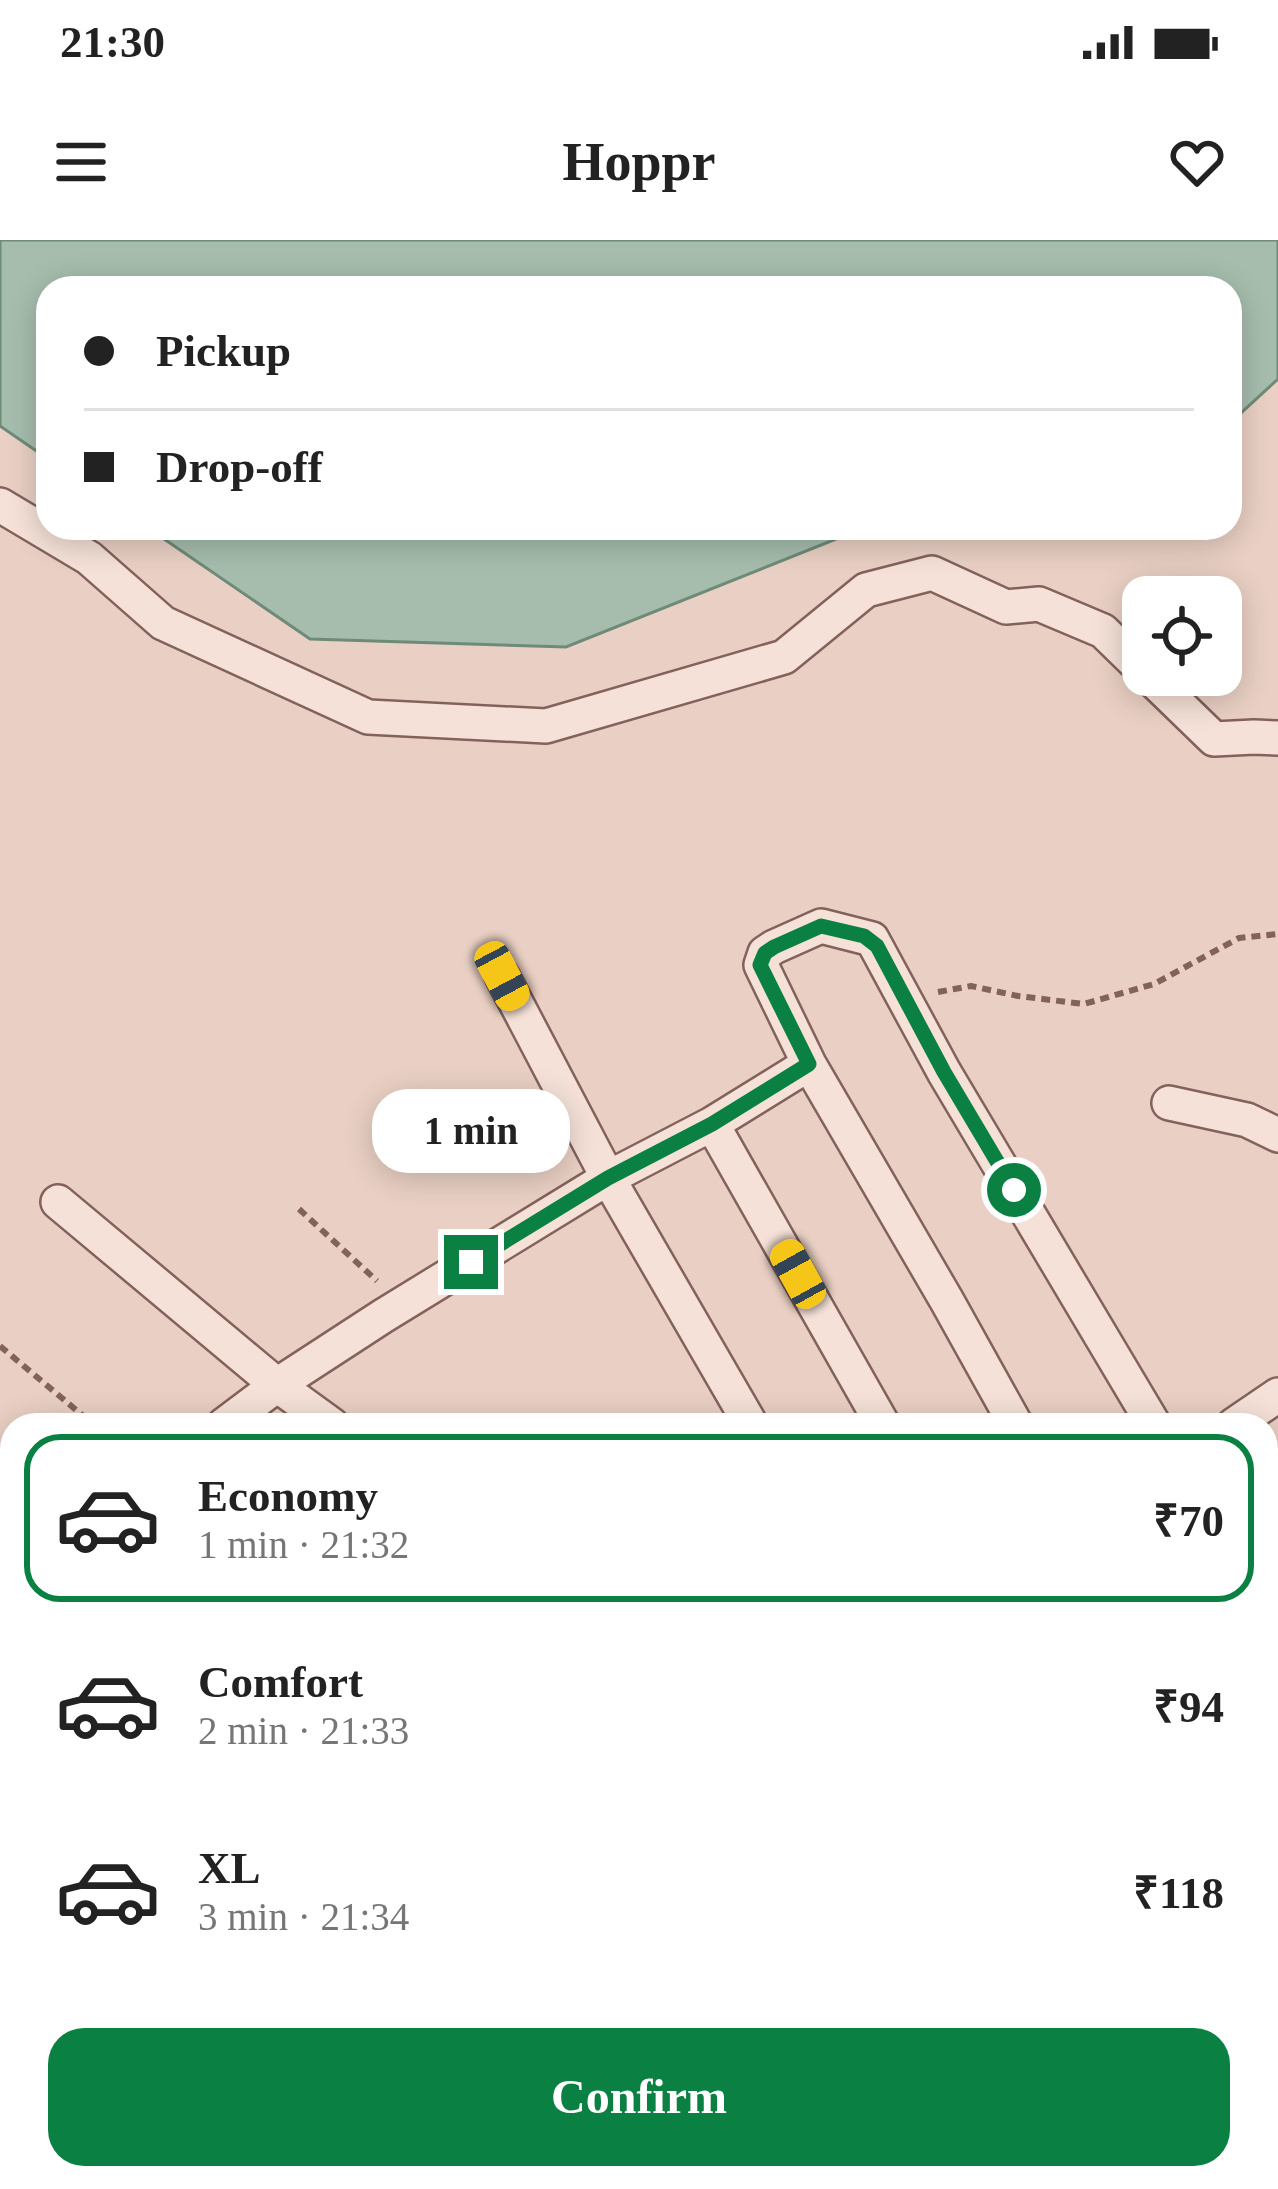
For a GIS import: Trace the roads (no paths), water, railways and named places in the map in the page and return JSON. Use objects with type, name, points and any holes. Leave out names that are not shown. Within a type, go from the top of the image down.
[{"type":"street","points":[[0,505],[36,526]]},
{"type":"street","points":[[59,540],[89,558],[163,623],[368,717],[546,726],[784,657],[866,590],[932,573],[1006,608],[1039,604],[1103,631],[1122,649]]},
{"type":"street","points":[[1170,696],[1214,740],[1278,739]]},
{"type":"street","points":[[1009,1413],[809,1064],[760,965],[774,947],[821,926],[864,936],[877,946],[944,1072],[1147,1413]]},
{"type":"street","points":[[502,976],[608,1178],[744,1413]]},
{"type":"street","points":[[240,1413],[402,1304],[608,1178],[712,1124],[809,1064]]},
{"type":"street","points":[[1168,1103],[1247,1120],[1278,1135]]},
{"type":"street","points":[[712,1124],[877,1413]]},
{"type":"street","points":[[58,1202],[316,1413]]},
{"type":"street","points":[[1252,1413],[1278,1395]]}]
